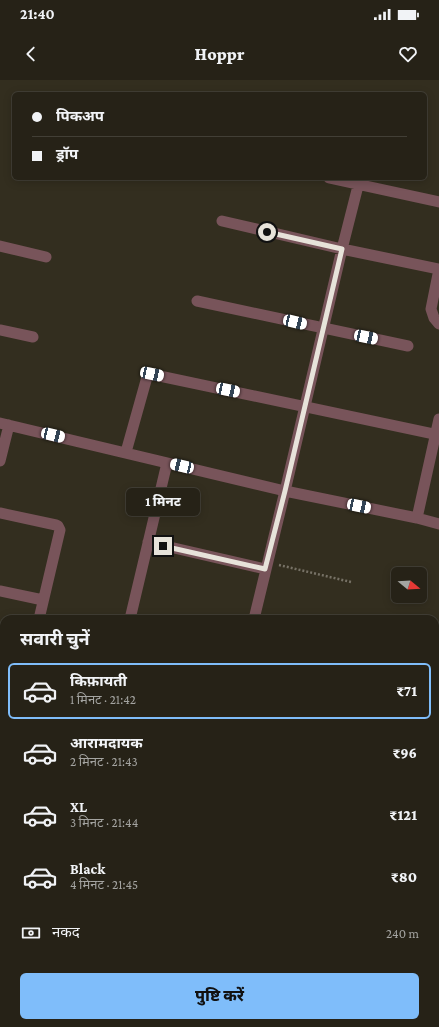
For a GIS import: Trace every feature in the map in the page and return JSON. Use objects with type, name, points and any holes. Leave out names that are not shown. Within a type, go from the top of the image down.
[{"type":"street","points":[[350,180],[360,181],[439,202]]},
{"type":"street","points":[[255,615],[342,249],[360,181]]},
{"type":"street","points":[[222,221],[342,249],[439,269],[431,309],[434,318],[439,324]]},
{"type":"street","points":[[0,246],[46,257]]},
{"type":"street","points":[[197,300],[408,346]]},
{"type":"street","points":[[0,330],[33,337]]},
{"type":"street","points":[[126,452],[147,377],[150,374],[437,434]]},
{"type":"street","points":[[417,518],[437,434],[439,419]]},
{"type":"street","points":[[0,461],[5,424],[285,491],[417,518],[439,524]]},
{"type":"street","points":[[131,615],[167,463]]},
{"type":"street","points":[[0,513],[56,525],[59,527],[60,530],[40,615]]},
{"type":"street","points":[[148,542],[266,566]]},
{"type":"street","points":[[0,591],[43,600]]},
{"type":"path","points":[[266,566],[351,582]]},
{"type":"route","points":[[163,546],[265,569],[342,249],[267,232]]}]
